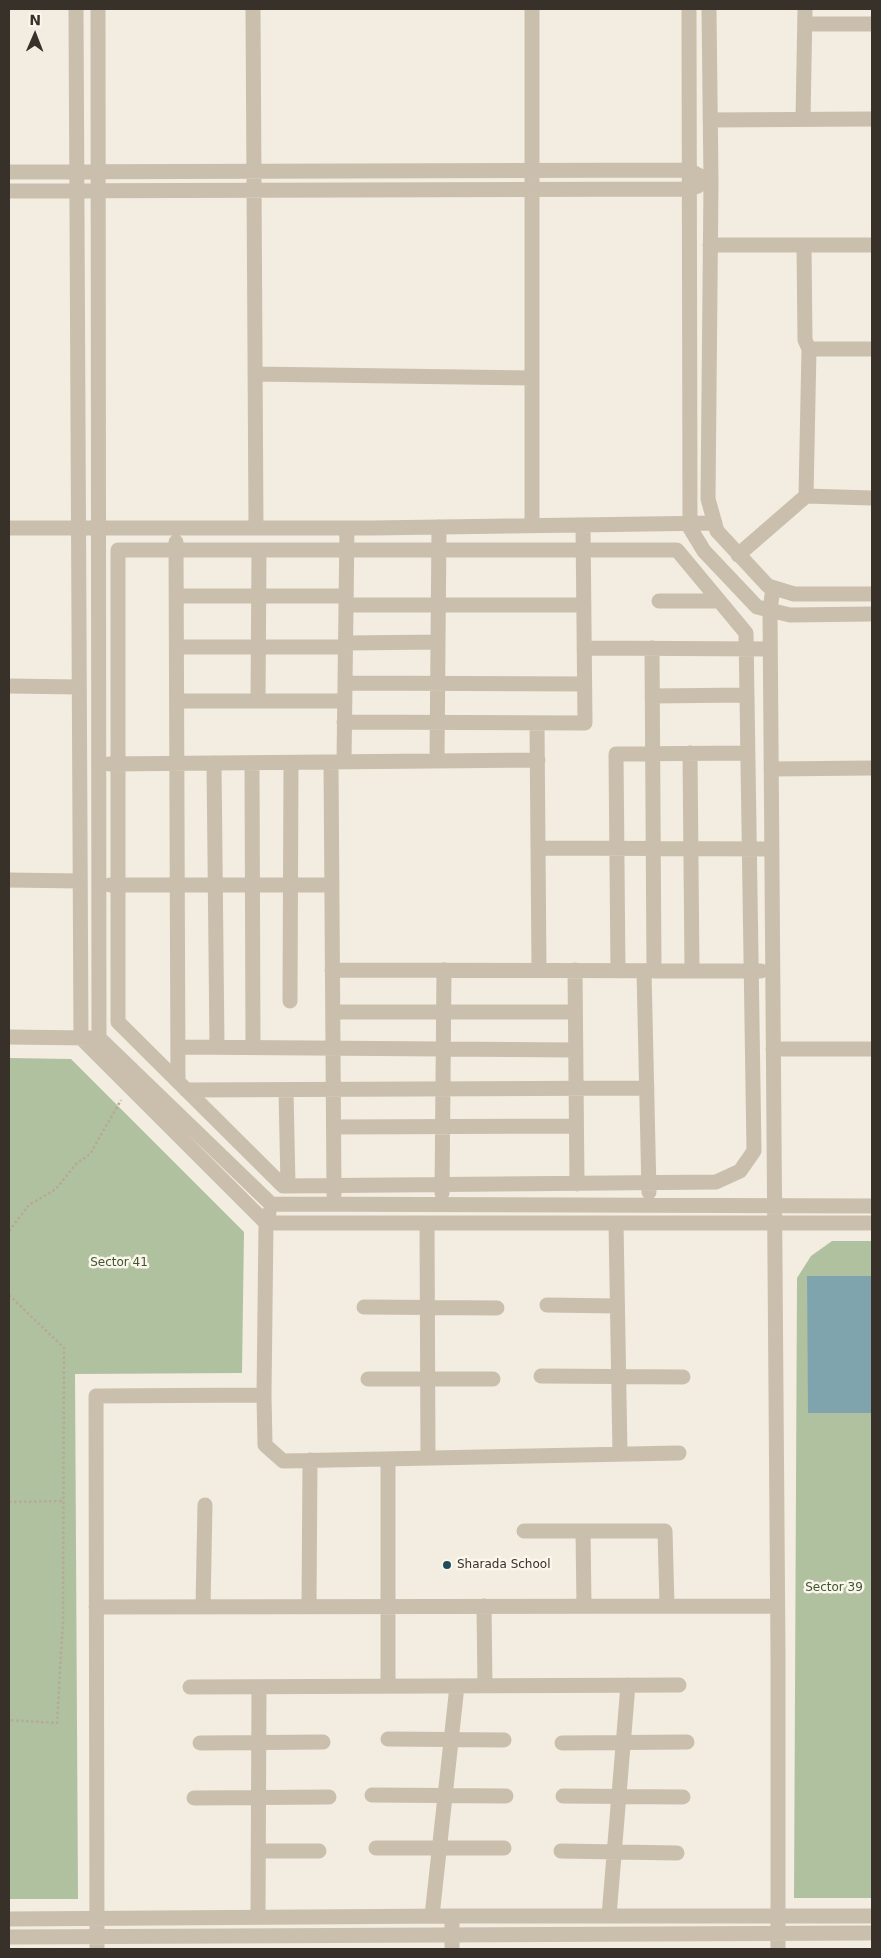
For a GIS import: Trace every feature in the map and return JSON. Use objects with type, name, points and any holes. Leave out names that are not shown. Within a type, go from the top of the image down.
[{"type":"street","points":[[76,9],[81,1038],[266,1223],[872,1223]]},
{"type":"street","points":[[98,9],[99,1038]]},
{"type":"street","points":[[253,9],[256,528]]},
{"type":"street","points":[[532,9],[532,526]]},
{"type":"street","points":[[689,9],[690,528],[704,551],[757,607],[790,615],[872,614]]},
{"type":"street","points":[[709,9],[711,182],[708,499],[717,531],[768,586],[794,594],[872,594]]},
{"type":"street","points":[[803,119],[805,9]]},
{"type":"street","points":[[804,24],[872,24]]},
{"type":"street","points":[[710,120],[872,119]]},
{"type":"street","points":[[9,172],[689,170],[711,182]]},
{"type":"street","points":[[9,191],[688,189],[711,182]]},
{"type":"street","points":[[710,245],[872,245]]},
{"type":"street","points":[[804,245],[805,340],[809,349],[806,496]]},
{"type":"street","points":[[809,349],[872,349]]},
{"type":"street","points":[[255,374],[532,378]]},
{"type":"street","points":[[738,555],[806,496],[872,498]]},
{"type":"street","points":[[9,528],[347,528],[715,523]]},
{"type":"street","points":[[344,722],[585,722],[584,525]]},
{"type":"street","points":[[437,761],[439,527]]},
{"type":"street","points":[[176,528],[178,1047],[182,1086]]},
{"type":"street","points":[[334,1204],[332,885],[337,762],[344,722],[345,701],[347,528]]},
{"type":"street","points":[[118,550],[438,550],[677,550],[746,633],[754,1151],[740,1171],[716,1182],[283,1186],[118,1022],[118,550]]},
{"type":"street","points":[[258,701],[259,550]]},
{"type":"street","points":[[773,588],[770,610],[770,649],[778,1949]]},
{"type":"street","points":[[177,596],[259,596],[438,605],[584,605]]},
{"type":"street","points":[[659,601],[719,601]]},
{"type":"street","points":[[177,647],[258,647],[438,642]]},
{"type":"street","points":[[584,648],[770,649]]},
{"type":"street","points":[[650,1205],[647,1088],[653,848],[652,648]]},
{"type":"street","points":[[345,683],[584,684]]},
{"type":"street","points":[[9,686],[79,687]]},
{"type":"street","points":[[652,696],[747,695]]},
{"type":"street","points":[[177,701],[345,701]]},
{"type":"street","points":[[537,723],[539,970]]},
{"type":"street","points":[[690,753],[692,971]]},
{"type":"street","points":[[618,971],[616,754],[748,753]]},
{"type":"street","points":[[98,765],[538,760]]},
{"type":"street","points":[[252,763],[253,1047]]},
{"type":"street","points":[[290,763],[290,1001]]},
{"type":"street","points":[[214,764],[216,1047]]},
{"type":"street","points":[[771,769],[872,768]]},
{"type":"street","points":[[538,848],[772,849]]},
{"type":"street","points":[[9,880],[80,881]]},
{"type":"street","points":[[98,885],[332,885]]},
{"type":"street","points":[[332,970],[773,971]]},
{"type":"street","points":[[442,1205],[444,970]]},
{"type":"street","points":[[575,970],[577,1184]]},
{"type":"street","points":[[333,1012],[575,1012]]},
{"type":"street","points":[[9,1037],[99,1038],[271,1204],[872,1206]]},
{"type":"street","points":[[178,1047],[576,1050]]},
{"type":"street","points":[[773,1049],[872,1049]]},
{"type":"street","points":[[182,1086],[286,1090],[647,1088]]},
{"type":"street","points":[[286,1090],[288,1186]]},
{"type":"street","points":[[334,1127],[576,1126]]},
{"type":"street","points":[[271,1204],[266,1223],[265,1445],[283,1461],[679,1453]]},
{"type":"street","points":[[427,1223],[428,1458]]},
{"type":"street","points":[[616,1223],[620,1454]]},
{"type":"street","points":[[547,1305],[617,1306]]},
{"type":"street","points":[[364,1307],[497,1308]]},
{"type":"street","points":[[541,1376],[683,1377]]},
{"type":"street","points":[[368,1379],[493,1379]]},
{"type":"street","points":[[97,1943],[96,1396],[264,1395]]},
{"type":"street","points":[[388,1459],[388,1686]]},
{"type":"street","points":[[309,1606],[310,1460]]},
{"type":"street","points":[[203,1607],[205,1505]]},
{"type":"street","points":[[524,1531],[665,1531],[667,1606]]},
{"type":"street","points":[[583,1531],[584,1606]]},
{"type":"street","points":[[96,1606],[777,1606]]},
{"type":"street","points":[[484,1606],[485,1686]]},
{"type":"street","points":[[609,1916],[628,1685]]},
{"type":"street","points":[[190,1688],[679,1685]]},
{"type":"street","points":[[432,1916],[457,1686]]},
{"type":"street","points":[[258,1918],[259,1687]]},
{"type":"street","points":[[388,1739],[504,1740]]},
{"type":"street","points":[[200,1743],[323,1742]]},
{"type":"street","points":[[562,1743],[687,1742]]},
{"type":"street","points":[[372,1795],[506,1796]]},
{"type":"street","points":[[563,1796],[684,1797]]},
{"type":"street","points":[[194,1798],[329,1797]]},
{"type":"street","points":[[376,1848],[504,1848]]},
{"type":"street","points":[[258,1851],[319,1851]]},
{"type":"street","points":[[561,1851],[677,1853]]},
{"type":"street","points":[[9,1920],[432,1916],[872,1916]]},
{"type":"street","points":[[452,1916],[452,1949]]},
{"type":"street","points":[[9,1937],[97,1943],[452,1934],[872,1933]]},
{"type":"path","points":[[9,1231],[29,1206],[56,1189],[76,1164],[90,1154],[129,1086]]},
{"type":"path","points":[[9,1295],[64,1348],[63,1621],[57,1723],[9,1720]]},
{"type":"path","points":[[9,1502],[63,1500]]},
{"type":"green space","name":"Sector 41","points":[[9,1058],[71,1059],[244,1232],[242,1373],[75,1374],[78,1899],[9,1899]]},
{"type":"green space","name":"Sector 39","points":[[832,1241],[872,1241],[872,1898],[794,1898],[797,1278],[811,1256]]},
{"type":"water","points":[[807,1276],[872,1276],[872,1413],[808,1413]]},
{"type":"place","name":"Sharada School","points":[[447,1565]]}]
